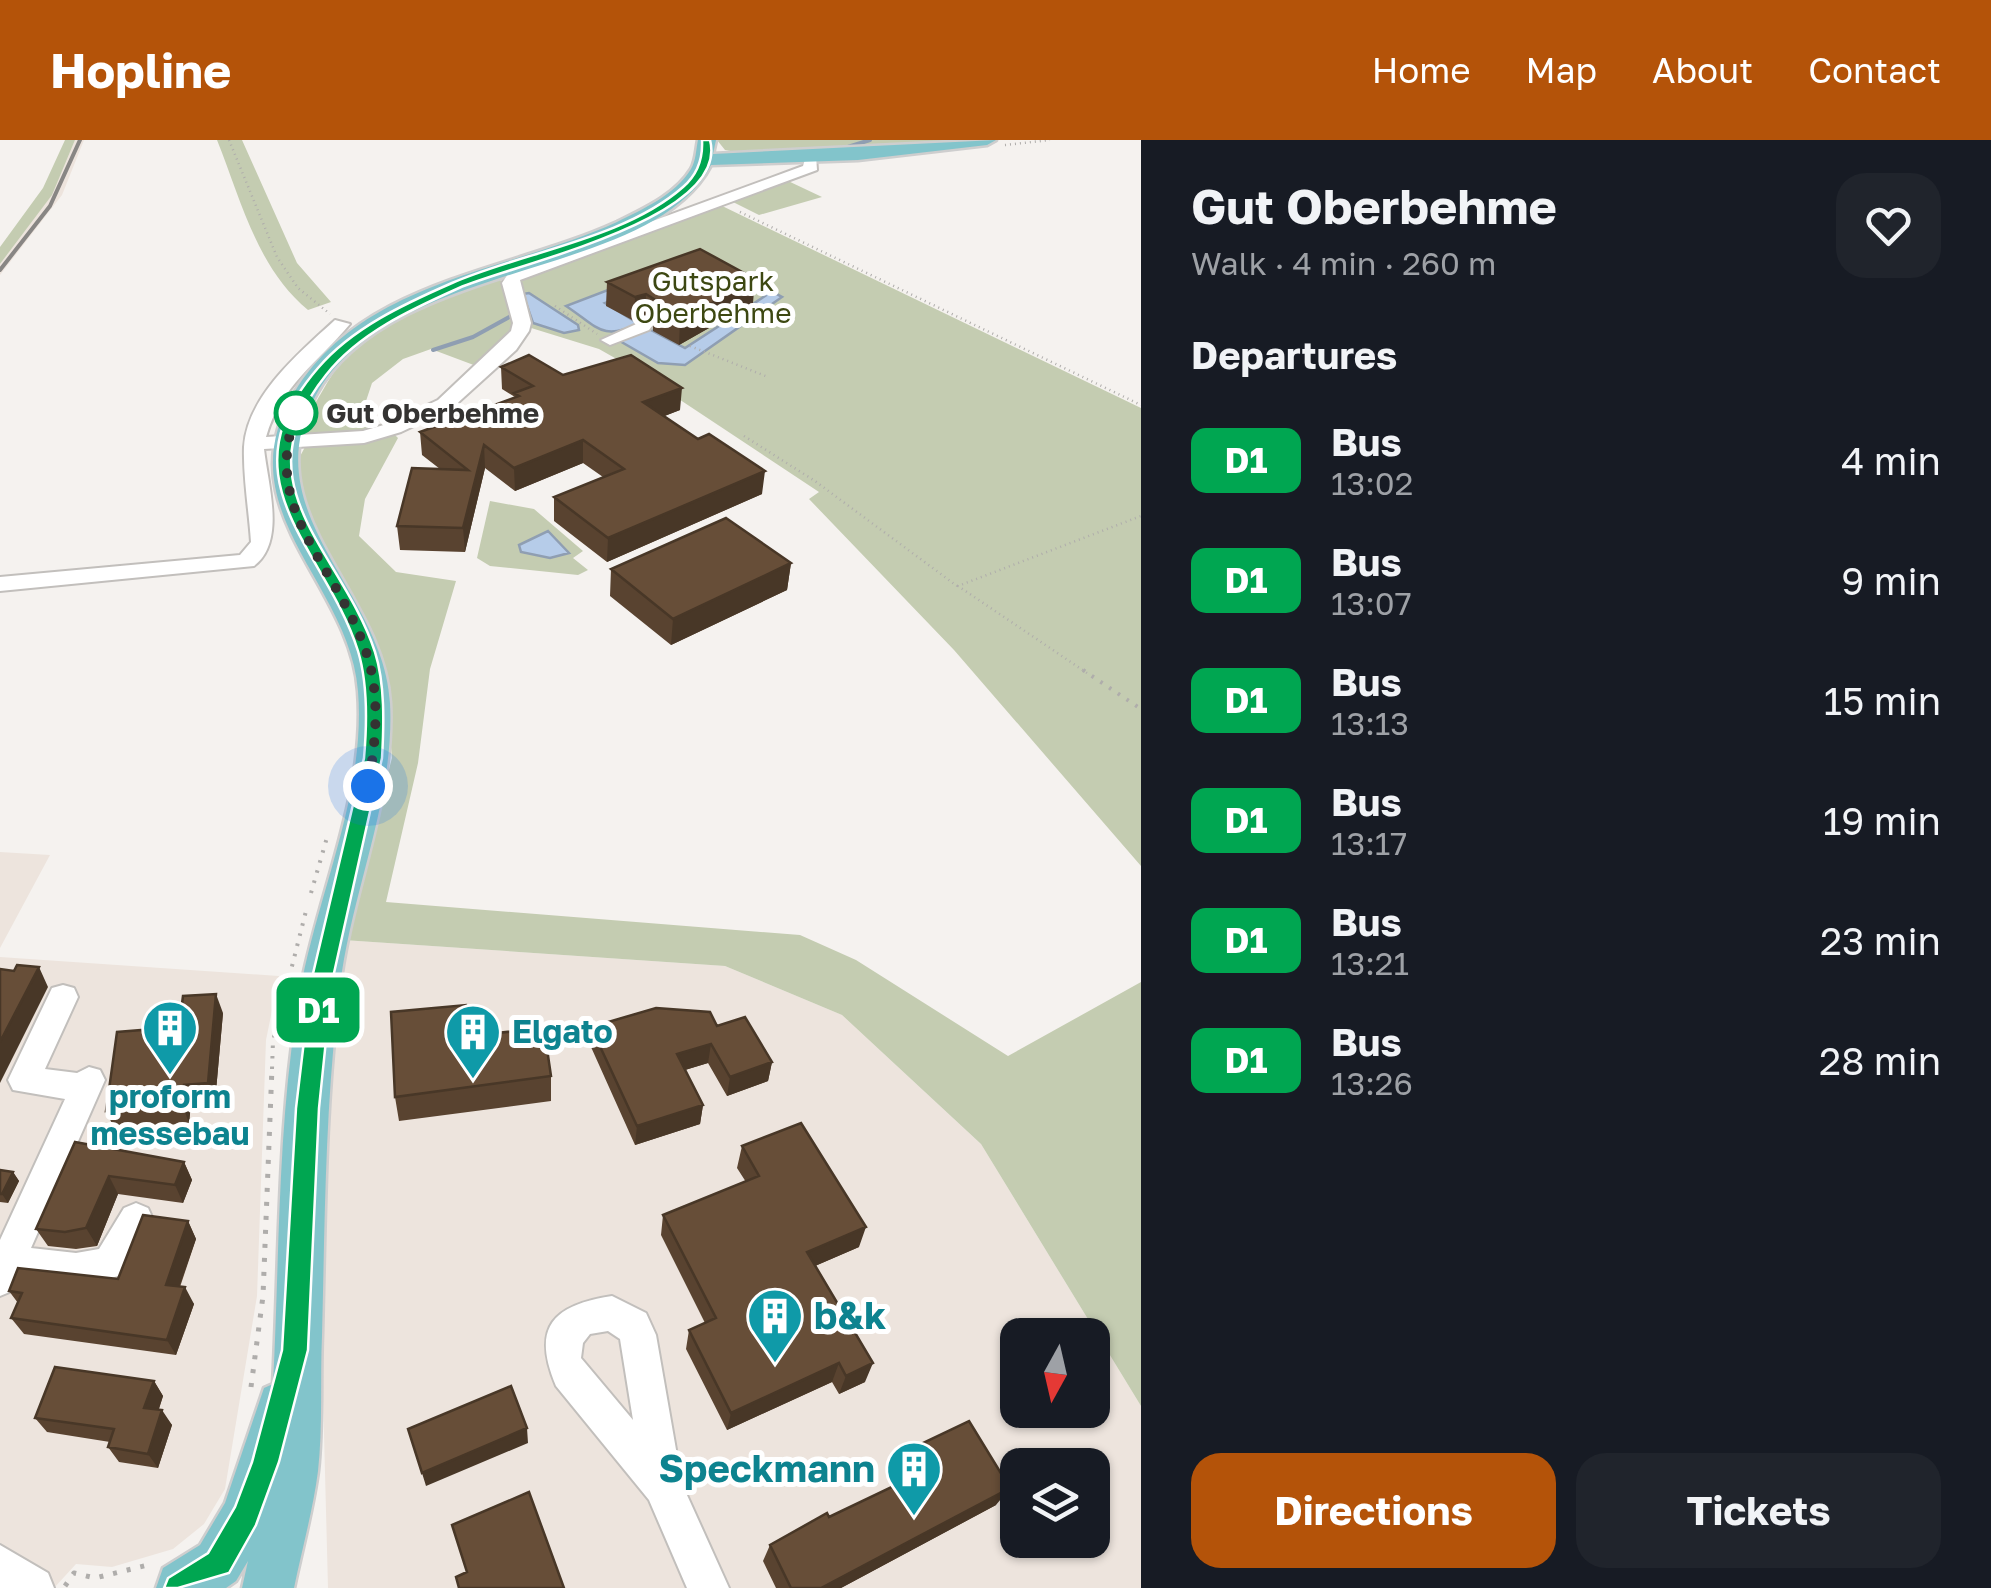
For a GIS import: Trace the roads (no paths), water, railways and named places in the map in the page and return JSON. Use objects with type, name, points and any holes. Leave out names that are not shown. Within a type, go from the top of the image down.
[{"type":"main road","points":[[268,1588],[293,1470],[295,1350],[316,1022],[321,982],[370,772],[376,722],[367,653],[346,606],[298,525],[284,467],[270,443],[323,370],[379,322],[458,284],[639,218],[688,189],[707,151],[812,160],[986,140]]},
{"type":"main road","points":[[179,1581],[218,1563],[246,1515],[265,1462],[295,1350]]},
{"type":"street","points":[[270,443],[364,436],[394,428],[445,404],[510,346],[520,332],[522,323],[510,284],[514,277],[808,169],[812,160]]},
{"type":"street","points":[[3,585],[246,560],[257,553],[262,542],[270,443],[260,416],[280,386],[340,324]]},
{"type":"street","points":[[610,340],[643,326]]},
{"type":"street","points":[[63,997],[24,1080],[88,1084],[13,1219],[4,1271],[76,1270],[110,1263],[136,1219]]},
{"type":"street","points":[[663,1486],[708,1588]]},
{"type":"street","points":[[0,1565],[33,1588]]},
{"type":"water","points":[[676,264],[726,267],[782,297],[685,365],[658,363],[618,340],[647,328],[685,348],[765,296],[712,269],[699,268],[605,303],[639,324],[626,329],[600,329],[566,306]]},
{"type":"water","points":[[529,293],[578,325],[579,330],[564,333],[533,323],[523,294]]},
{"type":"water","points":[[548,531],[569,553],[550,558],[521,552],[519,545]]},
{"type":"waterway","points":[[838,150],[870,140]]},
{"type":"waterway","points":[[433,350],[473,337],[513,315]]},
{"type":"railway","points":[[0,270],[50,206],[80,140]]},
{"type":"place","name":"Gut Oberbehme","points":[[296,413]]},
{"type":"place","name":"proform messebau","points":[[170,1077]]},
{"type":"place","name":"Elgato","points":[[473,1081]]},
{"type":"place","name":"b&k","points":[[775,1365]]},
{"type":"place","name":"Speckmann","points":[[914,1518]]},
{"type":"park label","name":"Gutspark Oberbehme","points":[[713,297]]}]
